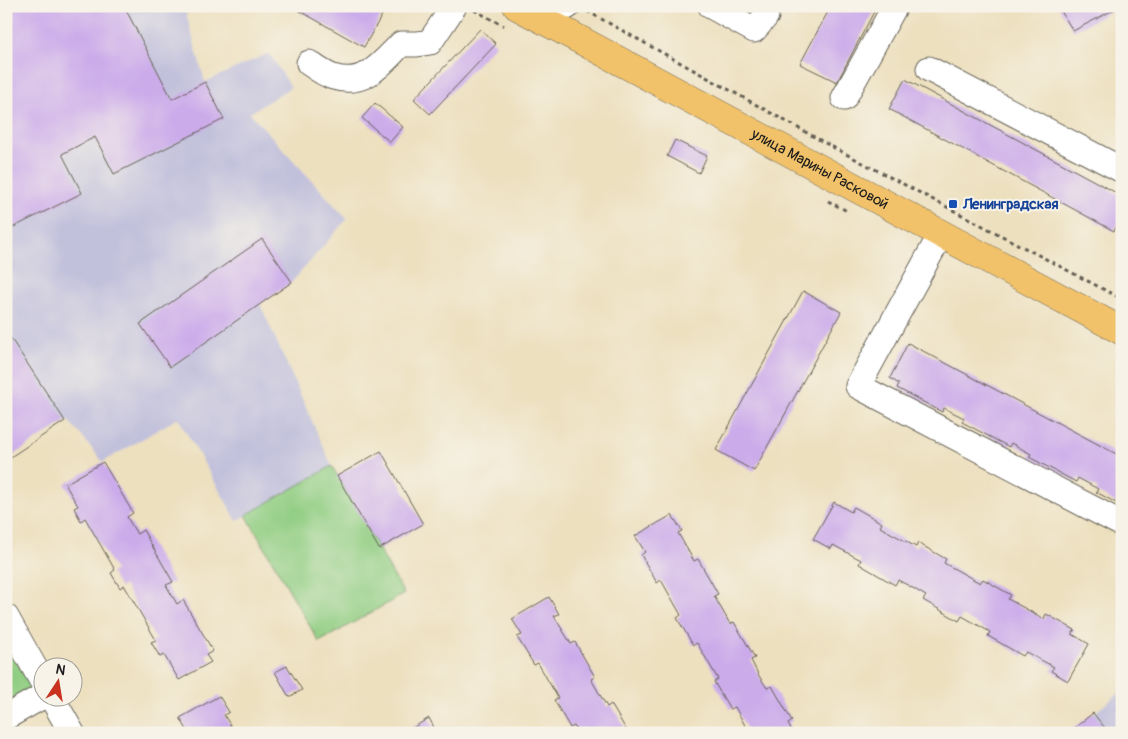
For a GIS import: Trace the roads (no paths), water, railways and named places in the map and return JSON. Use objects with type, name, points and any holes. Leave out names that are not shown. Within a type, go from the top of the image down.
[{"type":"main road","name":"улица Марины Расковой","points":[[517,6],[1122,331]]},
{"type":"street","points":[[309,64],[332,77],[362,78],[374,71],[401,44],[430,42],[454,6]]},
{"type":"street","points":[[711,6],[755,17]]},
{"type":"street","points":[[844,98],[895,6]]},
{"type":"street","points":[[542,20],[577,9]]},
{"type":"street","points":[[929,69],[1122,170]]},
{"type":"street","points":[[941,234],[858,386],[1122,524]]},
{"type":"street","points":[[6,617],[32,663]]},
{"type":"street","points":[[6,716],[32,702]]},
{"type":"street","points":[[57,706],[72,733]]},
{"type":"place","name":"Ленинградская","points":[[953,204]]}]
